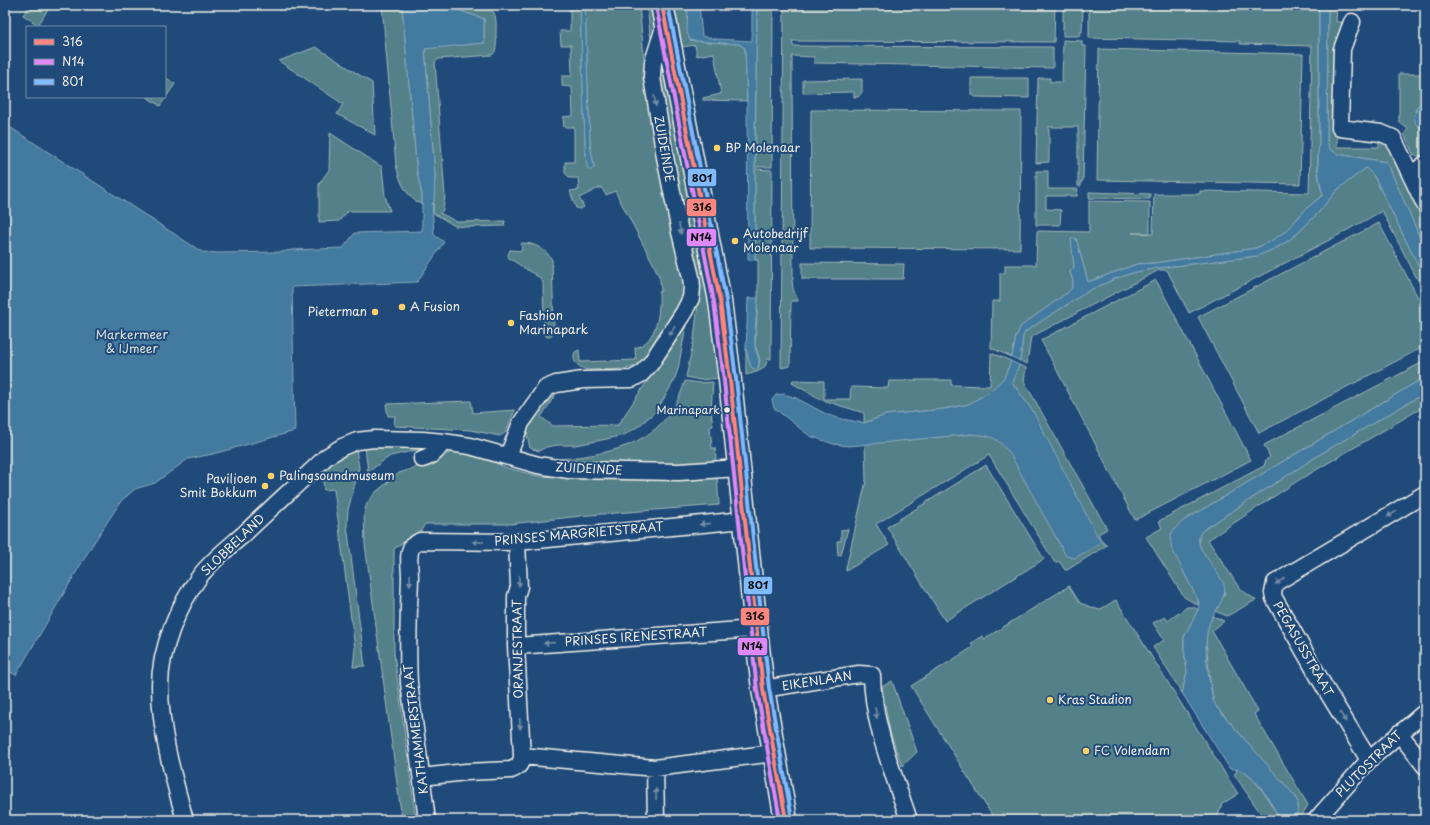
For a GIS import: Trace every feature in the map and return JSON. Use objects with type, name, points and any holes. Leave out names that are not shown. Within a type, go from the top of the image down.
[{"type":"main road","points":[[664,15],[720,301],[726,339],[755,628],[763,689],[786,820]]},
{"type":"street","name":"ZUIDEINDE","points":[[508,456],[522,423],[546,388],[556,384],[583,380],[632,379],[641,374],[651,363],[684,312],[691,298],[691,277],[665,157],[652,77],[653,62],[664,15]]},
{"type":"street","points":[[1352,22],[1342,49],[1340,128],[1381,133],[1391,136],[1395,140],[1425,205]]},
{"type":"street","points":[[1411,175],[1425,164]]},
{"type":"street","name":"ZUIDEINDE","points":[[374,439],[443,442],[470,446],[538,465],[569,470],[679,472],[739,468]]},
{"type":"street","name":"SLOBBELAND","points":[[185,820],[170,765],[161,714],[160,685],[162,665],[175,620],[189,594],[207,568],[326,457],[347,444],[374,439]]},
{"type":"street","points":[[422,459],[437,452],[443,442]]},
{"type":"street","name":"PEGASUSSTRAAT","points":[[1370,760],[1324,688],[1274,598],[1272,593],[1273,588],[1275,583],[1425,494]]},
{"type":"street","name":"PRINSES MARGRIETSTRAAT","points":[[415,543],[420,541],[517,542],[744,520]]},
{"type":"street","name":"ORANJESTRAAT","points":[[517,542],[519,587],[516,596],[516,646],[522,756]]},
{"type":"street","name":"KATHAMMERSTRAAT","points":[[415,543],[410,550],[409,555],[408,660],[409,683],[427,820]]},
{"type":"street","name":"PRINSES IRENESTRAAT","points":[[516,646],[755,628]]},
{"type":"street","name":"EIKENLAAN","points":[[763,689],[859,674],[872,674],[872,693],[878,728],[909,820]]},
{"type":"street","name":"PLUTOSTRAAT","points":[[1316,820],[1370,760],[1399,733],[1425,712]]},
{"type":"street","points":[[1399,733],[1425,766]]},
{"type":"street","points":[[422,777],[466,772],[511,770],[520,764],[522,756],[655,768],[774,753]]},
{"type":"street","points":[[655,768],[656,820]]},
{"type":"green space","points":[[471,4],[491,9],[496,18],[496,48],[492,55],[439,59],[435,62],[445,196],[443,210],[440,213],[457,222],[505,221],[504,226],[455,226],[433,213],[435,176],[425,48],[484,43],[484,19],[444,5]]},
{"type":"green space","points":[[30,5],[51,5],[38,25],[23,15]]},
{"type":"green space","points":[[382,5],[402,5],[417,172],[422,194],[422,205],[416,202],[404,188],[396,165]]},
{"type":"green space","points":[[570,5],[580,5],[585,141],[587,166],[589,170],[594,166],[590,145],[585,5],[639,5],[645,66],[686,293],[650,354],[639,365],[626,369],[587,370],[578,365],[574,358],[575,352],[579,350],[580,362],[636,360],[635,348],[643,345],[649,339],[656,325],[659,308],[659,292],[661,291],[660,279],[654,265],[615,191],[606,195],[601,187],[579,198],[584,207],[580,209],[576,208],[570,191],[579,190],[578,178],[569,178],[565,173],[565,162],[574,162],[574,127],[564,127],[563,117],[573,116],[572,87],[562,86],[562,76],[572,76],[571,45],[561,45],[560,31],[570,31]]},
{"type":"green space","points":[[647,5],[654,5],[658,31],[652,42],[650,34]]},
{"type":"green space","points":[[669,5],[688,5],[690,40],[739,44],[745,48],[747,101],[703,100],[703,98],[721,94],[714,53],[697,56],[695,45],[682,47],[676,44]]},
{"type":"green space","points":[[757,5],[773,5],[772,167],[755,167]]},
{"type":"green space","points":[[784,5],[1055,5],[1054,42],[792,41],[793,46],[1053,47],[1053,68],[814,63],[814,57],[792,56],[792,280],[793,289],[798,301],[791,301],[790,366],[782,368],[781,367]]},
{"type":"green space","points":[[1063,5],[1083,5],[1082,32],[1080,32],[1080,36],[1063,36]]},
{"type":"green space","points":[[1089,5],[1319,5],[1318,163],[1323,195],[1307,208],[1286,231],[1271,241],[1256,248],[1155,263],[1137,264],[1088,282],[1076,239],[1074,267],[1070,272],[1073,286],[1067,293],[1021,326],[1016,337],[1012,357],[991,348],[992,301],[1000,301],[1000,273],[1005,273],[1005,265],[1036,265],[1037,231],[1089,232],[1089,201],[1150,202],[1150,233],[1132,233],[1153,234],[1154,194],[1200,194],[1200,191],[1309,193],[1312,46],[1240,44],[1240,41],[1089,38]]},
{"type":"green space","points":[[1328,5],[1337,5],[1336,22],[1342,22],[1342,26],[1346,26],[1337,51],[1337,147],[1379,147],[1379,138],[1390,143],[1425,220],[1425,249],[1386,162],[1337,154],[1330,149],[1327,142]]},
{"type":"green space","points":[[1063,40],[1082,41],[1082,46],[1086,46],[1083,181],[1081,181],[1081,186],[1078,186],[1078,127],[1049,127],[1049,162],[1036,163],[1038,78],[1050,78],[1050,82],[1062,82]]},
{"type":"green space","points":[[316,47],[372,83],[375,135],[337,114],[343,104],[279,61]]},
{"type":"green space","points":[[1099,49],[1303,54],[1300,184],[1097,180]]},
{"type":"green space","points":[[662,52],[698,225],[718,359],[718,378],[700,380],[686,377],[694,339],[699,294],[656,72]]},
{"type":"green space","points":[[1399,74],[1425,74],[1425,95],[1415,111],[1423,129],[1425,129],[1425,155],[1423,156],[1413,154],[1404,134],[1408,129],[1399,122]]},
{"type":"green space","points":[[166,78],[175,84],[166,97]]},
{"type":"green space","points":[[971,78],[1029,78],[1029,98],[975,97],[971,94]]},
{"type":"green space","points":[[862,79],[862,92],[858,97],[854,97],[854,92],[803,93],[803,80]]},
{"type":"green space","points":[[148,98],[165,98],[160,106]]},
{"type":"green space","points":[[811,110],[1021,111],[1020,249],[810,248]]},
{"type":"green space","points":[[330,133],[382,167],[385,196],[390,211],[348,211],[339,221],[319,222],[319,184],[329,170]]},
{"type":"green space","points":[[1366,168],[1374,176],[1425,279],[1425,294],[1382,211],[1189,313],[1167,270],[1159,270],[1031,337],[1027,364],[1020,361],[1023,336],[1026,331],[1090,290],[1117,278],[1136,272],[1257,256],[1274,249],[1288,241],[1299,232],[1319,212],[1337,190]]},
{"type":"green space","points":[[755,169],[772,170],[771,359],[767,359],[767,363],[763,369],[746,375],[746,350],[751,367],[758,369],[760,360],[755,345],[758,298],[758,260],[755,260]]},
{"type":"green space","points":[[1036,171],[1048,171],[1048,189],[1078,189],[1077,196],[1046,196],[1046,209],[1061,210],[1060,225],[1036,225]]},
{"type":"green space","points":[[1089,192],[1150,194],[1150,199],[1089,198]]},
{"type":"green space","points":[[1379,223],[1425,311],[1425,346],[1259,433],[1198,317]]},
{"type":"green space","points":[[522,243],[540,247],[550,256],[552,260],[554,331],[550,337],[547,337],[544,333],[543,282],[540,278],[509,258],[508,255],[510,250],[521,251]]},
{"type":"green space","points":[[802,263],[904,264],[903,279],[802,279]]},
{"type":"green space","points":[[1156,280],[1251,460],[1135,520],[1041,340]]},
{"type":"green space","points":[[687,321],[678,369],[674,381],[657,410],[639,426],[624,435],[602,440],[576,445],[546,447],[539,451],[530,448],[527,435],[529,423],[543,402],[555,395],[541,417],[553,426],[618,425]]},
{"type":"green space","points":[[991,353],[1011,361],[1004,378],[989,392],[969,404],[944,409],[886,415],[864,423],[864,413],[822,400],[792,383],[793,380],[824,381],[824,399],[850,399],[851,387],[888,388],[889,381],[951,380],[951,385],[990,386]]},
{"type":"green space","points":[[1425,361],[1425,377],[1183,521],[1171,534],[1184,573],[1198,598],[1198,605],[1184,597],[1146,537],[1162,528],[1159,521],[1264,466],[1266,460],[1270,457],[1264,445]]},
{"type":"green space","points":[[1019,365],[1026,368],[1024,381],[1107,529],[1098,534],[1104,544],[1107,545],[1067,570],[1065,570],[1059,561],[1055,563],[989,455],[876,524],[889,545],[846,571],[866,481],[865,444],[971,434],[993,437],[1009,452],[1034,413],[1012,382]]},
{"type":"green space","points":[[685,381],[700,383],[713,382],[711,411],[713,426],[710,427],[712,448],[715,448],[716,461],[685,465],[566,462],[558,460],[618,448],[636,441],[652,432],[666,419],[677,402]]},
{"type":"green space","points":[[1425,393],[1425,406],[1299,480],[1208,540],[1240,589],[1256,600],[1227,616],[1215,611],[1225,593],[1200,547],[1199,538],[1203,530],[1322,453]]},
{"type":"green space","points":[[471,401],[473,413],[515,410],[506,432],[500,436],[470,430],[394,426],[395,416],[388,416],[386,404]]},
{"type":"green space","points":[[365,447],[426,448],[390,456],[368,472]]},
{"type":"green space","points":[[356,449],[359,468],[348,510],[347,525],[365,666],[353,667],[355,649],[334,489],[324,490],[322,473],[338,459]]},
{"type":"green space","points":[[464,450],[507,468],[538,476],[603,479],[663,479],[717,476],[719,505],[589,515],[510,524],[425,524],[419,534],[408,539],[394,549],[394,653],[416,820],[402,820],[365,544],[364,514],[367,503],[377,491],[399,473],[436,462],[444,454]]},
{"type":"green space","points":[[986,465],[1044,559],[945,621],[887,527]]},
{"type":"green space","points":[[848,529],[841,555],[838,556],[837,541],[841,541],[841,530]]},
{"type":"green space","name":"Kras Stadion","points":[[1069,586],[1080,603],[1099,610],[1116,600],[1238,794],[1222,804],[1216,820],[995,820],[911,686],[973,647],[971,643],[982,636],[984,639]]},
{"type":"green space","points":[[1187,607],[1194,607],[1198,610],[1184,637],[1187,672],[1182,693],[1153,647],[1164,640],[1153,623],[1165,617],[1168,621]]},
{"type":"green space","points":[[1213,616],[1224,621],[1212,631],[1258,711],[1254,714],[1308,805],[1299,820],[1288,820],[1294,816],[1248,743],[1214,704],[1206,640],[1209,623]]},
{"type":"green space","points":[[892,681],[917,752],[902,766],[890,732],[882,687]]},
{"type":"green space","points":[[1236,768],[1244,772],[1257,784],[1281,820],[1265,820],[1234,774],[1237,772]]},
{"type":"water","name":"Markermeer & IJmeer","points":[[402,5],[444,5],[484,19],[484,43],[425,49],[435,176],[434,202],[432,204],[434,235],[444,242],[417,282],[292,287],[295,431],[213,454],[188,459],[155,483],[135,489],[121,501],[91,547],[16,675],[5,669],[5,124],[202,252],[282,252],[291,250],[343,248],[355,233],[422,231],[422,194],[417,172]]},
{"type":"water","points":[[580,5],[585,5],[590,145],[594,166],[594,168],[589,170],[587,166],[585,141]]},
{"type":"water","points":[[688,5],[699,5],[702,36],[716,39],[752,41],[752,5],[757,5],[755,260],[748,260],[747,101],[745,48],[739,44],[690,40],[687,32]]},
{"type":"water","points":[[1319,5],[1328,5],[1327,142],[1330,149],[1337,154],[1386,162],[1425,249],[1425,279],[1374,176],[1366,168],[1337,190],[1319,212],[1299,232],[1288,241],[1274,249],[1257,256],[1158,268],[1136,272],[1117,278],[1090,290],[1026,331],[1023,336],[1020,361],[1012,357],[1016,337],[1021,326],[1067,293],[1073,286],[1070,272],[1074,267],[1071,239],[1076,238],[1088,282],[1137,264],[1155,263],[1256,248],[1271,241],[1286,231],[1307,208],[1323,195],[1318,163]]},
{"type":"water","points":[[1425,95],[1425,129],[1419,127],[1416,123],[1415,114]]},
{"type":"water","points":[[748,298],[758,298],[755,346],[759,364],[756,370],[751,367],[746,350]]},
{"type":"water","points":[[1011,361],[1019,365],[1012,382],[1034,413],[1101,543],[1075,558],[1066,556],[1009,452],[993,438],[984,435],[971,434],[849,446],[834,444],[810,436],[774,408],[772,400],[776,395],[784,394],[796,398],[828,415],[864,423],[886,415],[944,409],[969,404],[989,392],[1004,378]]},
{"type":"water","points":[[1425,377],[1425,393],[1322,453],[1203,530],[1199,536],[1200,547],[1223,582],[1225,588],[1222,599],[1209,625],[1206,643],[1207,663],[1213,700],[1217,708],[1295,796],[1298,803],[1297,814],[1288,820],[1281,820],[1261,787],[1247,773],[1230,769],[1182,693],[1187,672],[1184,637],[1198,610],[1199,602],[1172,549],[1171,536],[1174,530],[1183,521]]},
{"type":"transit line","name":"316","points":[[662,5],[720,301],[730,380],[763,689],[786,820]]},
{"type":"transit line","name":"801","points":[[668,5],[726,300],[736,379],[769,688],[792,819]]},
{"type":"transit line","name":"N14","points":[[656,6],[714,302],[724,381],[757,690],[780,820]]},
{"type":"place","name":"BP Molenaar","points":[[717,148]]},
{"type":"place","name":"Autobedrijf Molenaar","points":[[735,241]]},
{"type":"place","name":"A Fusion","points":[[402,307]]},
{"type":"place","name":"Pieterman","points":[[375,312]]},
{"type":"place","name":"Fashion Marinapark","points":[[511,323]]},
{"type":"place","name":"Marinapark","points":[[727,410]]},
{"type":"place","name":"Palingsoundmuseum","points":[[271,476]]},
{"type":"place","name":"Paviljoen Smit Bokkum","points":[[265,486]]},
{"type":"place","name":"Kras Stadion","points":[[1050,700]]},
{"type":"place","name":"FC Volendam","points":[[1086,751]]}]
